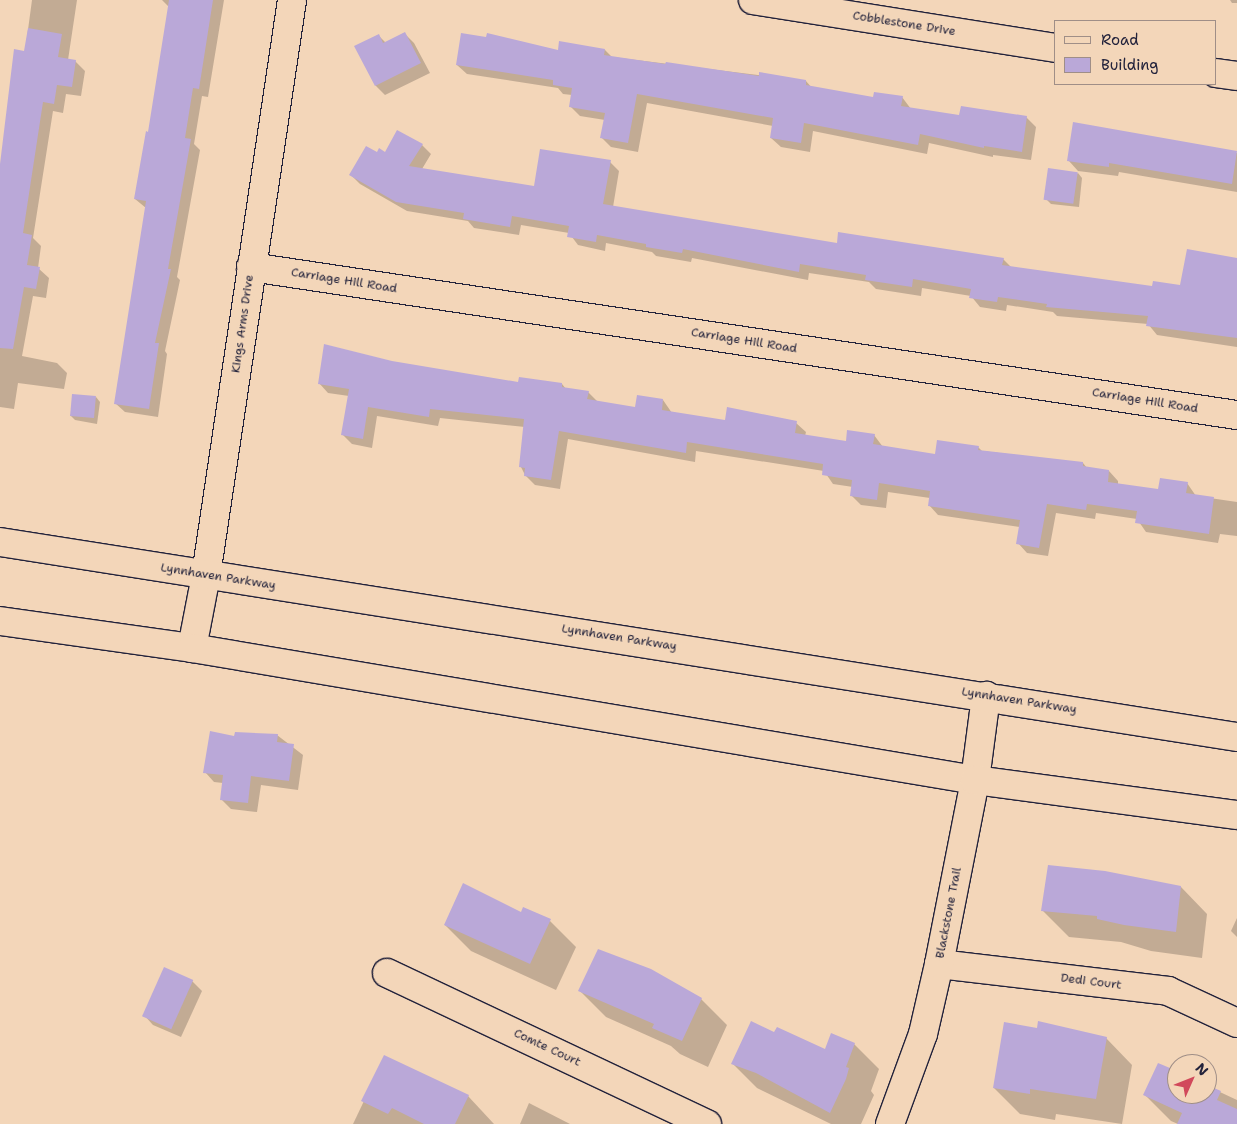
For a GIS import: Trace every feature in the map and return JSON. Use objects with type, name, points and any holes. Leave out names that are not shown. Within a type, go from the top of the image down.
[{"type":"street","name":"Kings Arms Drive","points":[[192,648],[206,575],[292,0]]},
{"type":"street","name":"Cobblestone Drive","points":[[753,0],[1054,48]]},
{"type":"street","points":[[1217,73],[1237,76]]},
{"type":"street","name":"Carriage Hill Road","points":[[251,267],[1237,415]]},
{"type":"street","name":"Lynnhaven Parkway","points":[[0,542],[1237,737]]},
{"type":"street","points":[[0,621],[192,648],[975,780],[1237,815]]},
{"type":"street","name":"Blackstone Trail","points":[[890,1124],[923,1034],[939,964],[975,780],[986,696]]},
{"type":"street","name":"Dedi Court","points":[[939,964],[1168,991],[1237,1023]]},
{"type":"street","name":"Comte Court","points":[[387,973],[707,1124]]},
{"type":"building","points":[[169,0],[213,0],[199,89],[193,88],[185,138],[191,139],[168,269],[171,269],[155,343],[159,343],[149,409],[114,404],[146,201],[134,199],[146,131],[148,132]]},
{"type":"building","points":[[28,28],[62,34],[58,57],[76,60],[72,87],[57,85],[54,104],[43,102],[23,233],[32,235],[27,265],[40,267],[36,289],[24,287],[13,349],[0,348],[0,164],[14,49],[24,51]]},
{"type":"building","points":[[405,32],[421,63],[375,86],[354,46],[379,34],[383,43]]},
{"type":"building","points":[[461,33],[486,37],[487,33],[558,50],[559,41],[605,49],[604,55],[759,76],[759,72],[806,80],[806,85],[873,97],[874,92],[903,96],[901,106],[959,115],[961,106],[1027,116],[1022,152],[984,146],[984,148],[920,134],[918,145],[804,123],[801,143],[770,138],[773,118],[637,94],[628,143],[600,138],[605,113],[569,107],[572,88],[553,85],[553,80],[456,65]]},
{"type":"building","points":[[1073,122],[1237,151],[1232,184],[1109,163],[1109,167],[1067,161]]},
{"type":"building","points":[[397,130],[423,144],[409,166],[534,186],[540,149],[611,160],[603,204],[837,243],[838,232],[1004,258],[1002,265],[1152,286],[1153,281],[1180,285],[1187,249],[1237,258],[1237,338],[1146,326],[1148,316],[1046,307],[1047,304],[998,297],[997,302],[969,298],[971,289],[913,279],[912,287],[865,280],[866,275],[800,264],[799,272],[683,249],[682,253],[646,247],[646,244],[597,235],[596,242],[567,237],[569,226],[512,216],[510,227],[463,219],[464,213],[396,202],[349,175],[366,146],[377,152],[379,148],[385,152]]},
{"type":"building","points":[[1048,168],[1078,172],[1073,204],[1044,200]]},
{"type":"building","points":[[324,344],[392,361],[518,382],[519,377],[562,383],[562,387],[589,391],[587,399],[635,407],[637,395],[663,399],[662,410],[725,420],[727,407],[797,421],[795,433],[846,441],[847,430],[875,434],[873,444],[935,454],[937,440],[979,446],[978,450],[1083,462],[1083,466],[1109,470],[1108,482],[1158,489],[1160,478],[1188,482],[1186,493],[1214,497],[1209,534],[1135,523],[1137,511],[1087,504],[1086,510],[1047,504],[1039,548],[1016,544],[1020,520],[928,506],[930,491],[879,483],[877,500],[850,496],[852,480],[822,475],[823,464],[687,442],[686,453],[559,431],[551,480],[524,476],[525,468],[519,467],[524,419],[430,409],[429,417],[368,407],[363,439],[341,435],[349,389],[318,384]]},
{"type":"building","points":[[72,394],[96,396],[94,418],[70,416]]},
{"type":"building","points":[[210,731],[234,736],[235,732],[278,734],[277,742],[294,744],[289,781],[251,776],[248,803],[220,800],[223,775],[203,773]]},
{"type":"building","points":[[1048,865],[1105,871],[1181,886],[1176,932],[1124,925],[1097,919],[1097,916],[1041,911]]},
{"type":"building","points":[[463,883],[521,912],[523,907],[551,919],[530,964],[444,925]]},
{"type":"building","points":[[598,949],[651,969],[702,998],[682,1041],[652,1028],[654,1024],[578,991]]},
{"type":"building","points":[[164,967],[193,980],[171,1029],[142,1016]]},
{"type":"building","points":[[751,1021],[774,1032],[777,1027],[825,1049],[831,1033],[855,1043],[846,1067],[849,1068],[846,1079],[830,1113],[756,1073],[731,1064]]},
{"type":"building","points":[[1038,1021],[1107,1037],[1096,1099],[1030,1089],[1030,1094],[993,1088],[1004,1022],[1037,1028]]},
{"type":"building","points":[[384,1055],[469,1095],[455,1124],[424,1124],[392,1108],[388,1114],[361,1101]]},
{"type":"building","points":[[1158,1063],[1167,1067],[1167,1104],[1217,1104],[1217,1100],[1237,1109],[1237,1124],[1177,1124],[1182,1113],[1143,1095]]},
{"type":"building","points":[[1217,1089],[1221,1091],[1217,1100]]}]
